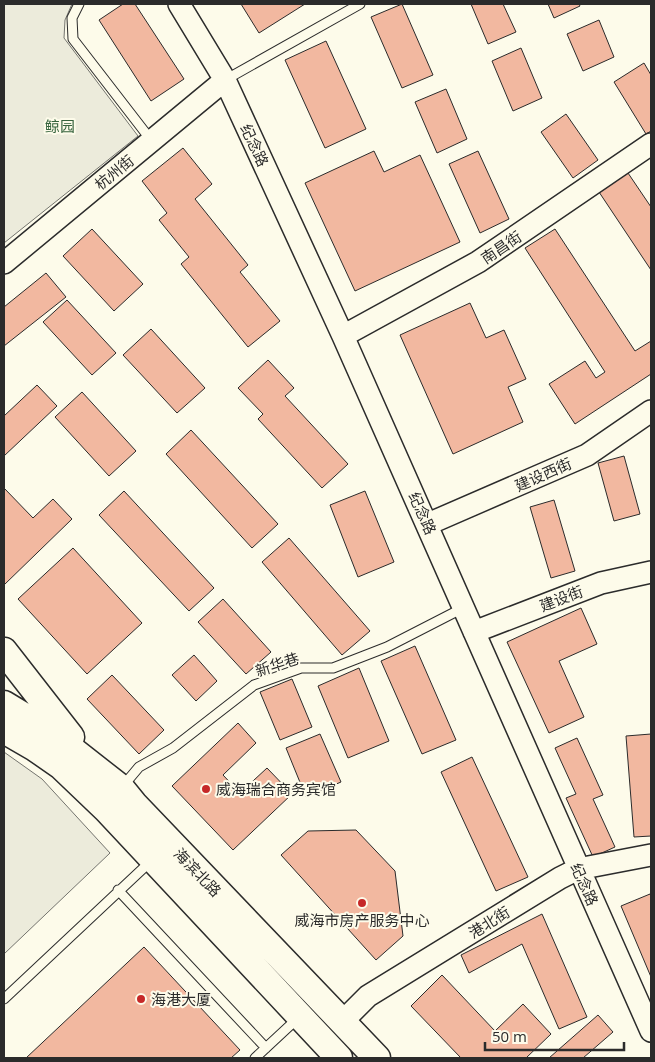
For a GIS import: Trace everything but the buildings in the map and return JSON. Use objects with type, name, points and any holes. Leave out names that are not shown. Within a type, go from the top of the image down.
[{"type":"main road","points":[[4,651],[94,766],[106,810]]},
{"type":"main road","points":[[4,684],[47,730],[61,766]]},
{"type":"main road","name":"海滨北路","points":[[4,704],[47,730],[121,788],[134,804],[377,1058]]},
{"type":"main road","name":"海滨北路","points":[[4,730],[61,766],[106,810],[339,1058]]},
{"type":"street","name":"纪念路","points":[[179,4],[225,80],[343,336],[428,524],[463,608],[651,1031]]},
{"type":"street","name":"杭州街","points":[[4,263],[225,80]]},
{"type":"street","name":"南昌街","points":[[343,336],[478,262],[651,144]]},
{"type":"street","name":"建设西街","points":[[428,524],[587,455],[651,412]]},
{"type":"street","name":"建设街","points":[[474,632],[601,583],[651,572]]},
{"type":"street","name":"港北街","points":[[342,1022],[368,996],[578,868],[651,855]]},
{"type":"lane","points":[[78,4],[72,18],[73,39],[152,141]]},
{"type":"lane","points":[[225,80],[360,4]]},
{"type":"lane","name":"新华巷","points":[[121,788],[139,767],[173,748],[254,685],[300,668],[333,668],[387,647],[463,608]]},
{"type":"lane","points":[[4,999],[153,859]]},
{"type":"lane","points":[[118,890],[266,1048]]},
{"type":"lane","points":[[254,1058],[299,1017]]},
{"type":"green space","name":"鲸园","points":[[4,4],[72,4],[65,20],[64,38],[138,136],[4,243]]},
{"type":"green space","points":[[4,752],[42,779],[110,853],[4,954]]},
{"type":"place","name":"威海瑞合商务宾馆","points":[[206,789]]},
{"type":"place","name":"威海市房产服务中心","points":[[362,903]]},
{"type":"place","name":"海港大厦","points":[[141,999]]}]
